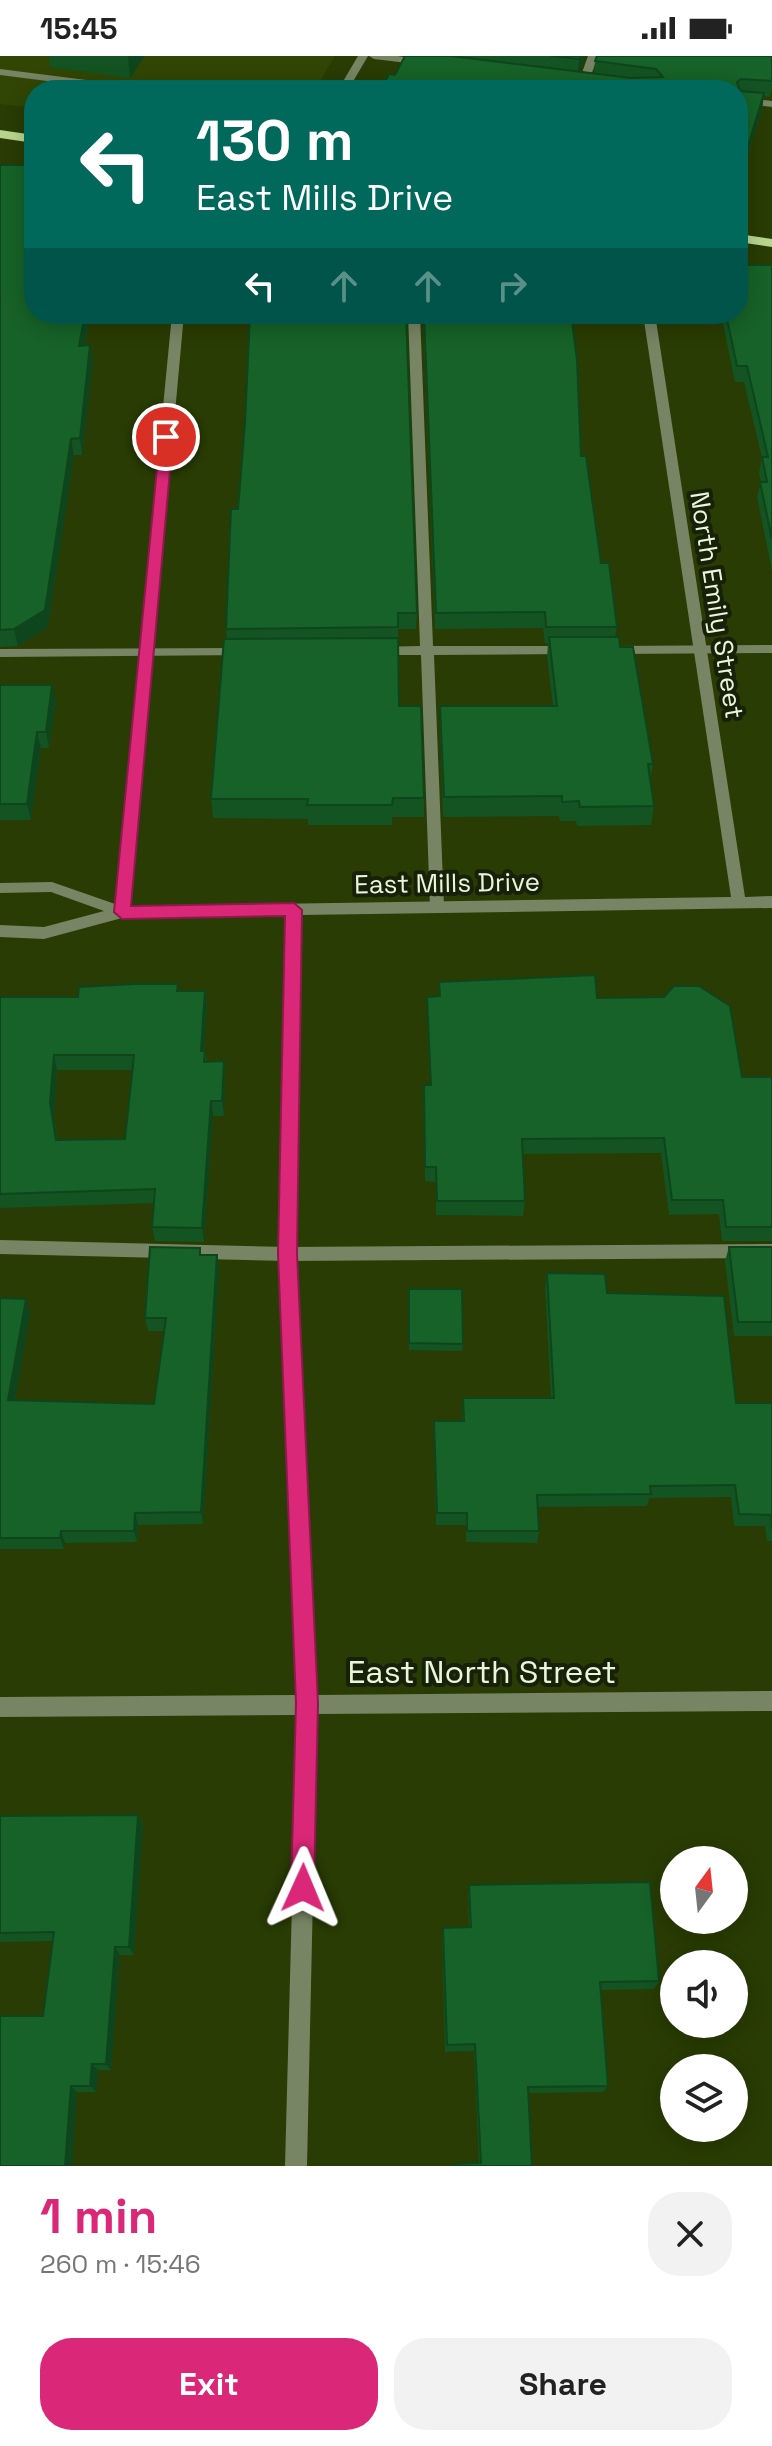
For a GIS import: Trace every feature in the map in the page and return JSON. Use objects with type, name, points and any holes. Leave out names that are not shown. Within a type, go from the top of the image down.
[{"type":"main road","points":[[0,134],[24,138]]},
{"type":"main road","points":[[748,239],[772,243]]},
{"type":"street","points":[[349,80],[363,56]]},
{"type":"street","points":[[374,56],[434,63]]},
{"type":"street","points":[[584,80],[593,56]]},
{"type":"street","points":[[0,72],[63,80]]},
{"type":"street","points":[[748,101],[772,104]]},
{"type":"street","points":[[122,912],[177,324]]},
{"type":"street","points":[[414,324],[437,907]]},
{"type":"street","name":"North Emily Street","points":[[650,324],[739,903]]},
{"type":"street","points":[[593,650],[772,649]]},
{"type":"street","points":[[363,651],[577,650]]},
{"type":"street","points":[[0,653],[254,652]]},
{"type":"street","name":"East Mills Drive","points":[[0,888],[52,887],[122,912]]},
{"type":"street","name":"East Mills Drive","points":[[0,931],[44,933],[122,912],[772,902]]},
{"type":"street","points":[[294,910],[287,1254],[307,1703],[296,2166]]},
{"type":"street","points":[[0,1247],[287,1254],[772,1251]]},
{"type":"street","name":"East North Street","points":[[0,1707],[772,1701]]},
{"type":"shaded area","points":[[0,56],[335,56],[321,80],[24,80],[24,107],[0,104]]},
{"type":"building","points":[[405,56],[451,56],[631,78],[663,77],[656,69],[595,61],[597,56],[772,56],[772,81],[386,80],[389,74],[395,75]]},
{"type":"building","points":[[551,56],[581,56],[579,59]]},
{"type":"building","points":[[748,92],[764,93],[748,146]]},
{"type":"building","points":[[0,165],[24,165],[24,324],[83,324],[79,346],[90,345],[80,438],[71,439],[45,610],[14,629],[0,630]]},
{"type":"building","points":[[748,265],[772,265],[772,539],[760,482],[767,482],[762,457],[768,457],[747,366],[737,366],[728,324],[748,324]]},
{"type":"building","points":[[250,324],[406,324],[417,613],[398,613],[398,627],[226,629],[231,509],[238,509]]},
{"type":"building","points":[[424,324],[572,324],[581,456],[586,456],[601,563],[609,563],[617,627],[546,627],[545,612],[436,613]]},
{"type":"building","points":[[549,637],[619,637],[620,647],[633,647],[653,764],[648,764],[654,806],[580,807],[579,801],[562,802],[562,796],[444,797],[440,706],[557,706]]},
{"type":"building","points":[[398,638],[399,706],[421,706],[424,798],[393,798],[392,805],[307,805],[308,799],[211,799],[224,639]]},
{"type":"building","points":[[0,685],[52,685],[46,732],[37,732],[27,804],[0,804]]},
{"type":"building","points":[[595,975],[597,998],[664,997],[674,986],[699,986],[730,1006],[742,1077],[772,1077],[772,1227],[726,1227],[723,1200],[672,1200],[664,1138],[522,1139],[525,1201],[437,1201],[436,1167],[425,1167],[424,1085],[431,1085],[427,997],[440,996],[439,982]]},
{"type":"building","points":[[178,984],[177,991],[205,991],[201,1051],[205,1051],[204,1062],[224,1061],[222,1101],[211,1101],[202,1228],[152,1227],[155,1189],[0,1194],[0,997],[78,997],[79,987]],"holes":[[[54,1055],[134,1055],[125,1139],[56,1140],[50,1102]]]},
{"type":"building","points":[[150,1247],[200,1248],[200,1255],[217,1255],[201,1512],[135,1513],[134,1531],[61,1531],[60,1538],[0,1538],[0,1298],[26,1299],[8,1400],[154,1404],[166,1318],[145,1318]]},
{"type":"building","points":[[729,1247],[772,1247],[772,1322],[738,1322]]},
{"type":"building","points":[[547,1273],[605,1274],[607,1293],[724,1296],[736,1403],[772,1403],[772,1529],[771,1515],[739,1514],[735,1485],[650,1486],[651,1494],[537,1495],[539,1531],[467,1531],[467,1513],[437,1513],[434,1421],[464,1421],[463,1398],[554,1398]]},
{"type":"building","points":[[409,1289],[462,1289],[463,1344],[409,1343]]},
{"type":"building","points":[[138,1815],[129,1947],[115,1947],[106,2064],[92,2064],[90,2086],[71,2086],[65,2166],[0,2166],[0,2016],[43,2016],[54,1932],[0,1933],[0,1816]]},
{"type":"building","points":[[650,1882],[659,1981],[600,1982],[608,2086],[528,2087],[532,2166],[454,2166],[481,2163],[475,2044],[447,2045],[443,1928],[471,1927],[469,1885]]},
{"type":"route","points":[[166,437],[122,912],[294,910],[287,1254],[307,1703],[303,1888]]}]
